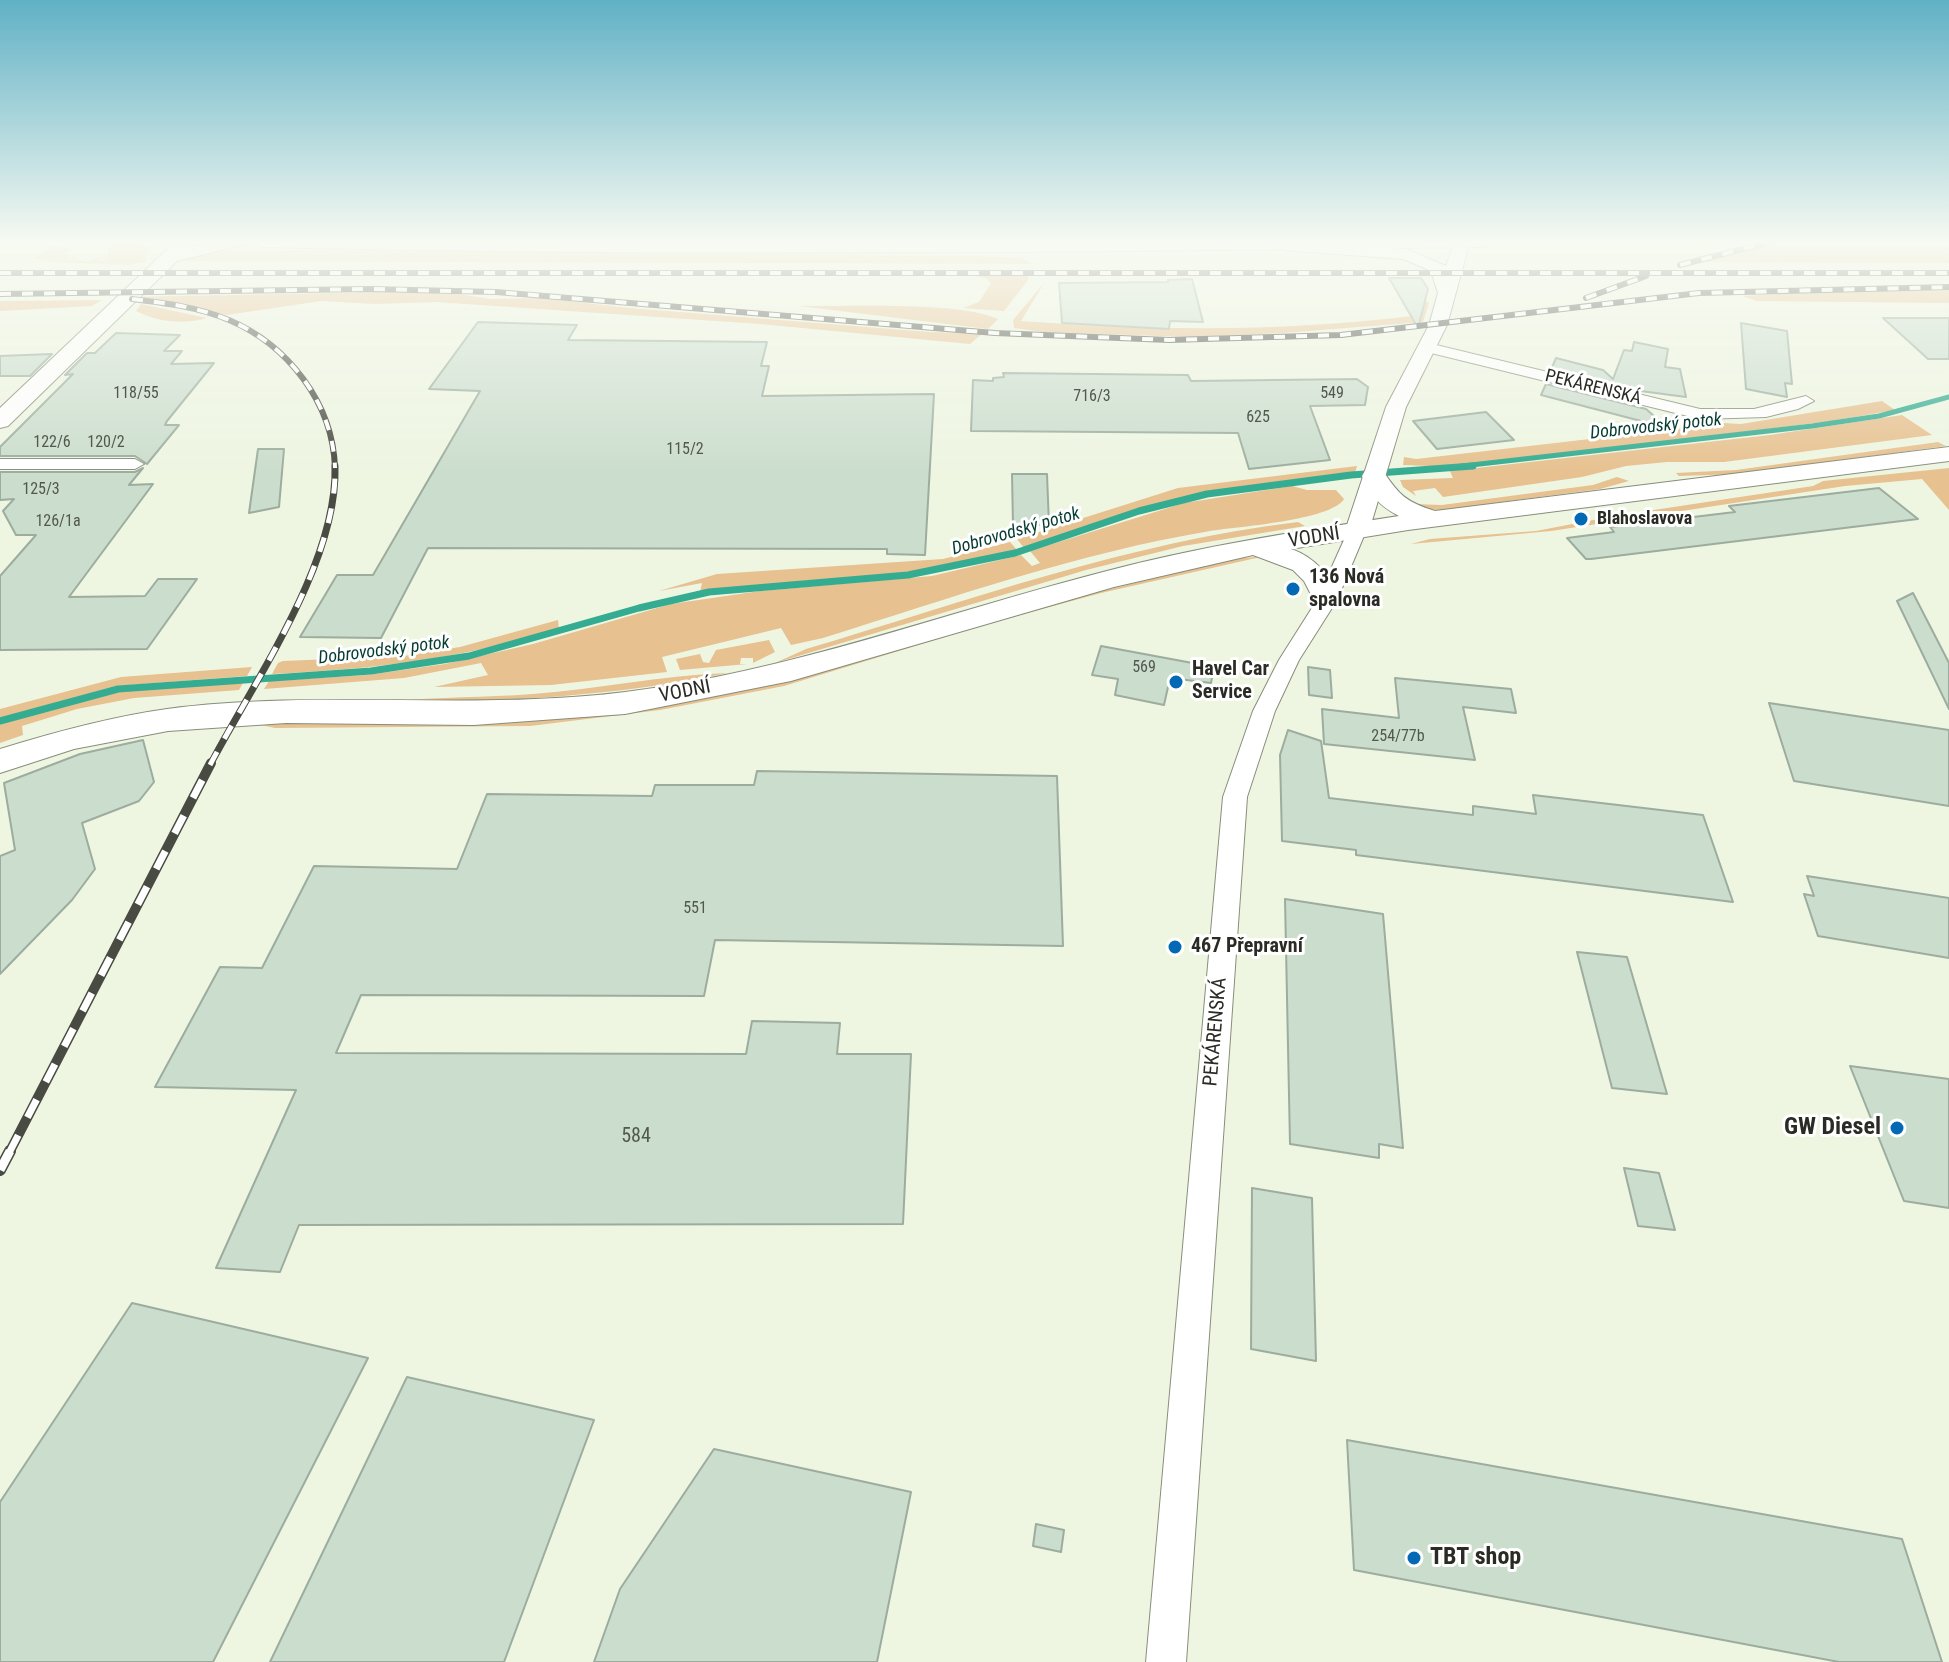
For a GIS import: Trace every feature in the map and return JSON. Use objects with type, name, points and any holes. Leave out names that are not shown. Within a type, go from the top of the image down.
[{"type":"main road","points":[[0,421],[107,319]]},
{"type":"main road","points":[[1357,531],[1949,454]]},
{"type":"main road","points":[[1374,479],[1386,497],[1405,510],[1437,519]]},
{"type":"main road","name":"VODNÍ","points":[[0,761],[72,738],[182,718],[286,712],[474,714],[625,703],[791,671],[1109,579],[1252,547],[1357,531]]},
{"type":"main road","points":[[1252,547],[1299,560],[1318,579],[1327,600]]},
{"type":"street","name":"PEKÁRENSKÁ","points":[[1166,1662],[1235,797],[1264,711],[1289,660],[1327,600],[1357,531],[1396,407],[1428,348],[1440,319]]},
{"type":"street","name":"PEKÁRENSKÁ","points":[[1428,348],[1700,414],[1737,417],[1772,413],[1806,401]]},
{"type":"street","points":[[0,464],[135,464]]},
{"type":"shaded area","points":[[156,319],[204,319],[180,322]]},
{"type":"shaded area","points":[[680,319],[762,319],[930,332],[983,333],[970,344]]},
{"type":"shaded area","points":[[902,319],[998,319],[988,329]]},
{"type":"shaded area","points":[[1424,319],[1423,322],[1283,333],[1188,337],[1043,332],[1014,328],[1013,320],[1122,327],[1221,328]]},
{"type":"shaded area","points":[[1882,401],[1895,410],[1832,421],[1455,467],[1403,465],[1404,457],[1416,459],[1703,426],[1706,422],[1741,424]]},
{"type":"shaded area","points":[[1902,415],[1932,435],[1724,462],[1626,466],[1582,477],[1443,497],[1435,488],[1413,491],[1416,496],[1403,487],[1400,480],[1453,478],[1450,471],[1770,435]]},
{"type":"shaded area","points":[[1938,442],[1946,446],[1740,474],[1679,476],[1676,473],[1736,470]]},
{"type":"shaded area","points":[[1357,466],[1355,473],[1340,476],[1175,499],[1024,548],[1017,539],[1178,488]]},
{"type":"shaded area","points":[[1949,468],[1949,510],[1922,479],[1845,486],[1551,531],[1411,544],[1430,539],[1536,531],[1813,486],[1823,481]]},
{"type":"shaded area","points":[[1617,477],[1629,481],[1600,489],[1441,510],[1422,509],[1412,504],[1442,505],[1593,485]]},
{"type":"shaded area","points":[[1292,486],[1307,490],[1336,490],[1344,499],[1336,506],[1303,517],[1161,540],[1063,564],[823,638],[791,645],[781,628],[662,657],[667,672],[551,685],[434,687],[488,675],[481,663],[404,678],[264,689],[269,681],[367,675],[445,664],[533,644],[671,604],[760,591],[932,576],[1021,555],[1032,566],[1040,563],[1030,551],[1184,503]]},
{"type":"shaded area","points":[[1298,522],[1305,526],[1183,546],[1086,570],[775,663],[806,649],[1111,558],[1235,531]]},
{"type":"shaded area","points":[[1010,542],[1017,550],[908,573],[700,592],[702,583],[659,591],[717,574],[943,559]]},
{"type":"shaded area","points":[[1265,556],[1101,593],[784,686],[660,710],[530,726],[275,728],[247,722],[595,714],[1234,559]]},
{"type":"shaded area","points":[[558,620],[559,629],[452,655],[346,669],[272,674],[278,663],[283,661],[404,656],[460,647]]},
{"type":"shaded area","points":[[769,640],[775,652],[753,663],[753,658],[741,658],[740,664],[747,664],[680,670],[676,659],[700,654],[703,662],[709,663],[716,650]]},
{"type":"shaded area","points":[[252,667],[247,676],[116,686],[0,718],[0,709],[121,677]]},
{"type":"shaded area","points":[[728,673],[644,687],[561,696],[391,702],[533,694]]},
{"type":"shaded area","points":[[244,681],[239,690],[134,698],[77,709],[22,726],[23,735],[0,743],[0,724],[120,691]]},
{"type":"building","points":[[1062,319],[1202,319],[1203,322],[1170,321],[1169,329],[1062,323]]},
{"type":"building","points":[[1884,319],[1949,319],[1949,359],[1928,359]]},
{"type":"building","points":[[478,322],[577,325],[568,340],[767,342],[761,366],[769,366],[762,396],[934,394],[925,555],[887,554],[887,549],[428,548],[381,638],[300,637],[337,575],[373,575],[480,391],[429,389]]},
{"type":"building","points":[[1741,323],[1787,331],[1792,384],[1785,383],[1787,397],[1746,389]]},
{"type":"building","points":[[116,333],[180,335],[164,351],[182,351],[171,364],[214,363],[167,421],[165,425],[179,425],[147,464],[135,456],[0,456],[0,447],[73,374],[65,375],[87,353],[95,353]]},
{"type":"building","points":[[1634,342],[1668,349],[1665,367],[1680,369],[1686,397],[1633,390],[1551,370],[1556,358],[1603,370],[1613,379],[1624,350],[1632,351]]},
{"type":"building","points":[[52,354],[30,376],[0,376],[0,356]]},
{"type":"building","points":[[1003,373],[1188,375],[1191,381],[1357,379],[1368,387],[1365,405],[1310,406],[1330,460],[1249,469],[1238,433],[971,431],[973,380],[993,381],[993,378],[1004,377]]},
{"type":"building","points":[[1546,384],[1646,409],[1668,428],[1541,395]]},
{"type":"building","points":[[1486,412],[1514,440],[1437,449],[1413,421]]},
{"type":"building","points":[[258,449],[284,449],[279,507],[249,513]]},
{"type":"building","points":[[143,468],[129,485],[153,484],[69,597],[145,596],[158,579],[197,579],[147,649],[0,650],[0,576],[36,535],[16,535],[3,511],[14,499],[0,500],[0,472],[135,472]]},
{"type":"building","points":[[1012,474],[1047,474],[1049,525],[1013,525]]},
{"type":"building","points":[[1879,488],[1918,519],[1591,559],[1586,559],[1567,538],[1614,532],[1610,527],[1735,512],[1729,506]]},
{"type":"building","points":[[1913,593],[1949,663],[1949,709],[1897,601]]},
{"type":"building","points":[[1101,646],[1214,667],[1211,683],[1170,678],[1164,705],[1115,695],[1118,679],[1092,675]]},
{"type":"building","points":[[1308,667],[1330,670],[1332,698],[1309,695]]},
{"type":"building","points":[[1395,678],[1511,689],[1516,713],[1463,707],[1475,760],[1324,744],[1322,709],[1399,718]]},
{"type":"building","points":[[1769,703],[1949,730],[1949,806],[1794,781]]},
{"type":"building","points":[[1288,730],[1321,741],[1329,798],[1473,815],[1473,806],[1536,814],[1533,795],[1703,815],[1733,902],[1356,855],[1356,850],[1282,841],[1280,755]]},
{"type":"building","points":[[143,740],[154,782],[139,801],[82,823],[95,869],[72,900],[0,974],[0,856],[15,850],[4,783],[80,754]]},
{"type":"building","points":[[757,771],[1057,776],[1063,946],[715,940],[704,996],[361,995],[336,1053],[746,1054],[752,1021],[840,1023],[837,1054],[911,1054],[903,1224],[299,1225],[280,1272],[216,1268],[296,1090],[155,1087],[220,967],[262,968],[314,866],[457,869],[487,794],[652,796],[655,785],[754,785]]},
{"type":"building","points":[[1807,876],[1949,898],[1949,958],[1818,936],[1804,894],[1814,896]]},
{"type":"building","points":[[1285,899],[1383,914],[1403,1148],[1379,1144],[1379,1158],[1290,1144]]},
{"type":"building","points":[[1577,952],[1627,957],[1667,1094],[1612,1088]]},
{"type":"building","points":[[1850,1066],[1949,1079],[1949,1208],[1904,1201]]},
{"type":"building","points":[[1624,1168],[1659,1173],[1675,1230],[1638,1226]]},
{"type":"building","points":[[1252,1188],[1312,1198],[1316,1361],[1251,1349]]},
{"type":"building","points":[[132,1303],[368,1358],[213,1662],[0,1662],[0,1502]]},
{"type":"building","points":[[407,1377],[594,1420],[504,1662],[270,1662]]},
{"type":"building","points":[[1347,1440],[1902,1539],[1942,1662],[1839,1662],[1354,1570]]},
{"type":"building","points":[[714,1449],[911,1492],[877,1662],[594,1662],[620,1589]]},
{"type":"building","points":[[1036,1524],[1064,1530],[1061,1552],[1033,1546]]},
{"type":"waterway","name":"Dobrovodský potok","points":[[1445,468],[1812,426],[1879,416],[1949,397]]},
{"type":"waterway","name":"Dobrovodský potok","points":[[0,721],[118,689],[371,671],[469,656],[639,608],[709,592],[908,575],[1015,553],[1139,511],[1207,494],[1351,475],[1473,466]]},
{"type":"railway","points":[[225,319],[270,345],[303,379],[326,421],[335,467]]},
{"type":"railway","points":[[819,319],[995,333],[1169,340],[1341,335],[1481,319]]},
{"type":"railway","points":[[210,765],[270,659],[308,581],[323,542],[332,503],[335,467]]},
{"type":"railway","points":[[9,1153],[211,763]]},
{"type":"railway","points":[[0,1170],[10,1151]]},
{"type":"place","name":"Blahoslavova","points":[[1581,519]]},
{"type":"place","name":"136 Nová spalovna","points":[[1293,589]]},
{"type":"place","name":"Havel Car Service","points":[[1176,682]]},
{"type":"place","name":"467 Přepravní","points":[[1175,947]]},
{"type":"place","name":"GW Diesel","points":[[1897,1128]]},
{"type":"place","name":"TBT shop","points":[[1414,1558]]}]
